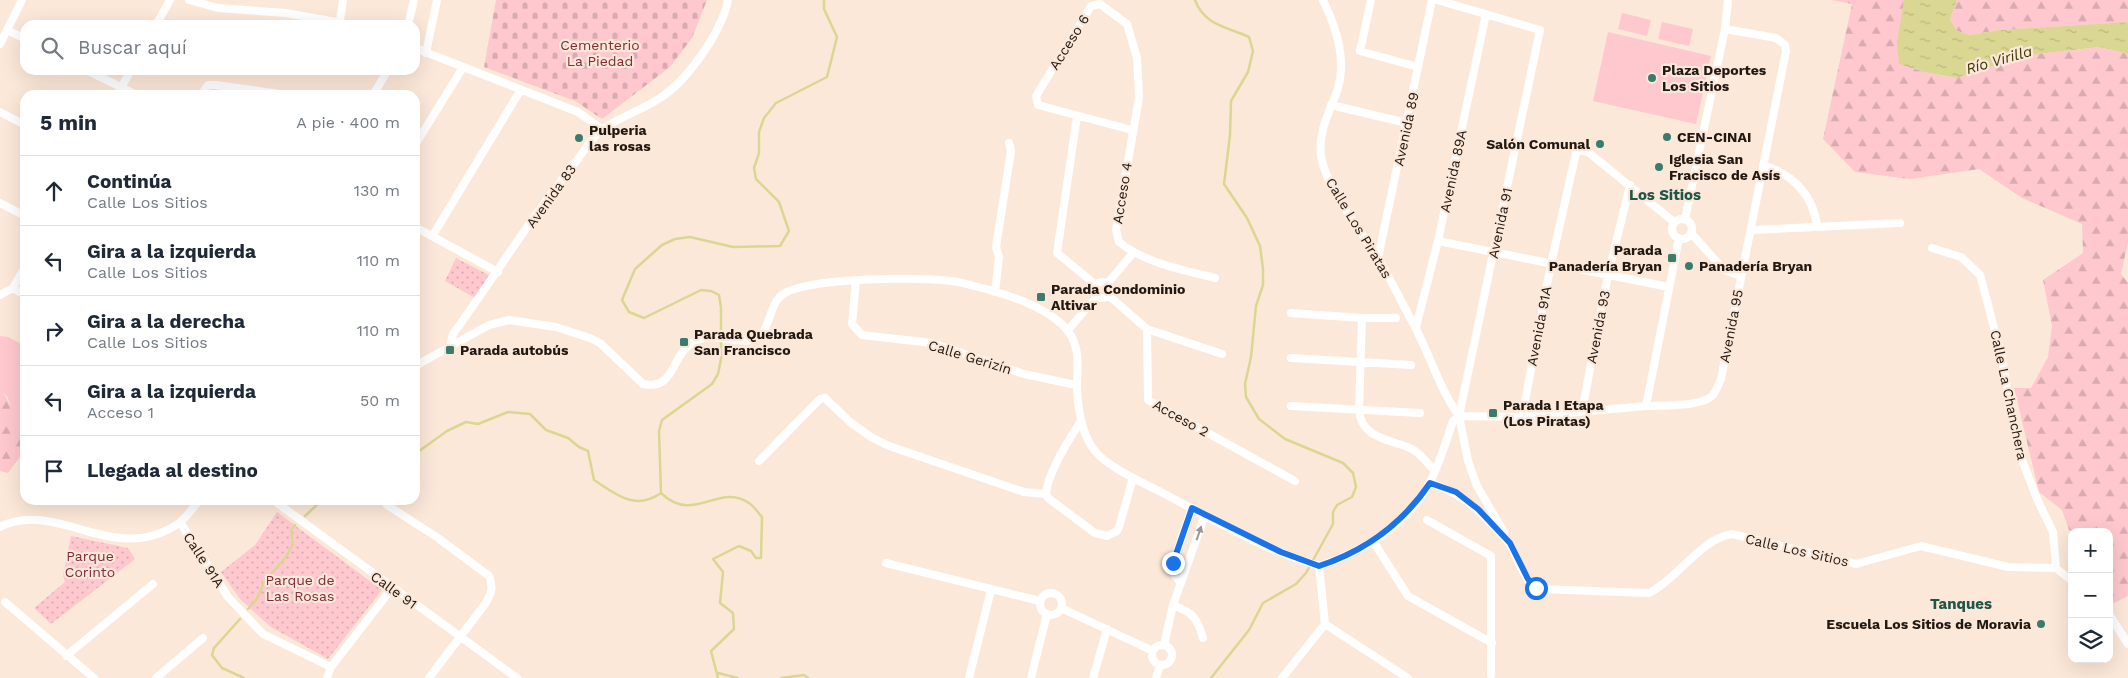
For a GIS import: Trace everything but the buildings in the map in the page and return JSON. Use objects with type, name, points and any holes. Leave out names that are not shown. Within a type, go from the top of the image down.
[{"type":"street","points":[[0,44],[22,0]]},
{"type":"street","points":[[159,20],[170,0]]},
{"type":"street","points":[[189,0],[218,8],[286,13],[333,20]]},
{"type":"street","points":[[340,20],[343,0]]},
{"type":"street","points":[[409,20],[414,0]]},
{"type":"street","points":[[426,53],[437,0]]},
{"type":"street","name":"Avenida 83","points":[[450,346],[453,334],[498,272],[549,195],[603,130],[664,95],[690,70],[720,26],[728,0]]},
{"type":"street","name":"Calle Los Piratas","points":[[1323,0],[1337,30],[1342,64],[1321,143],[1324,167],[1334,188],[1378,258],[1416,327],[1447,399],[1459,416]]},
{"type":"street","points":[[1371,0],[1360,51],[1418,67]]},
{"type":"street","name":"Avenida 89","points":[[1378,258],[1432,0]]},
{"type":"street","points":[[1437,0],[1486,14]]},
{"type":"street","points":[[1684,219],[1725,29],[1729,8],[1728,0]]},
{"type":"street","name":"Acceso 6","points":[[1077,116],[1038,105],[1036,96],[1091,6],[1100,4],[1127,24],[1137,58],[1139,98],[1132,130]]},
{"type":"street","name":"Avenida 91","points":[[1459,416],[1540,30],[1486,14]]},
{"type":"street","name":"Avenida 89A","points":[[1416,327],[1438,241],[1486,14]]},
{"type":"street","name":"Avenida 95","points":[[1459,416],[1522,417],[1697,403],[1712,396],[1721,379],[1785,58],[1785,45],[1776,38],[1725,29]]},
{"type":"street","points":[[7,30],[20,36]]},
{"type":"street","points":[[420,50],[520,91],[578,112],[603,130]]},
{"type":"street","points":[[420,137],[462,68]]},
{"type":"street","points":[[94,75],[117,90]]},
{"type":"street","points":[[120,90],[128,75]]},
{"type":"street","points":[[376,90],[385,75]]},
{"type":"street","points":[[204,90],[208,85],[252,90]]},
{"type":"street","points":[[433,236],[520,91]]},
{"type":"street","points":[[1331,105],[1407,123]]},
{"type":"street","points":[[0,112],[20,122]]},
{"type":"street","points":[[1096,285],[1057,253],[1077,116],[1132,130]]},
{"type":"street","name":"Acceso 4","points":[[1132,130],[1116,230],[1119,242],[1133,253]]},
{"type":"street","points":[[995,292],[999,257],[996,247],[1011,151],[1008,143]]},
{"type":"street","name":"Avenida 91A","points":[[1522,417],[1551,264],[1574,158],[1580,150],[1588,152],[1630,185]]},
{"type":"street","points":[[1763,165],[1785,173],[1800,187],[1813,206],[1817,227]]},
{"type":"street","points":[[1630,185],[1674,222]]},
{"type":"street","name":"Avenida 93","points":[[1582,412],[1608,275],[1630,185]]},
{"type":"street","points":[[0,203],[20,213]]},
{"type":"street","points":[[1674,222],[1684,219]]},
{"type":"street","points":[[1674,222],[1673,234],[1679,238],[1686,238],[1690,234],[1692,226],[1684,219]]},
{"type":"street","points":[[1750,230],[1900,224]]},
{"type":"street","points":[[420,229],[498,272]]},
{"type":"street","points":[[1690,234],[1724,270],[1741,276]]},
{"type":"street","points":[[1646,406],[1679,238]]},
{"type":"street","points":[[1438,241],[1669,287]]},
{"type":"street","name":"Calle La Chanchera","points":[[1932,248],[1961,257],[1980,274],[2001,354],[2019,452],[2037,499],[2053,532],[2056,568]]},
{"type":"street","points":[[1107,284],[1133,253],[1186,271],[1215,278]]},
{"type":"street","points":[[0,295],[13,288],[20,276]]},
{"type":"street","points":[[420,363],[489,325],[509,320],[531,322],[590,338],[600,343],[643,384],[652,386],[663,383],[691,343],[709,336],[751,340],[760,336],[766,328],[776,300],[782,294],[795,288],[856,280],[929,278],[957,282],[995,292],[1052,315],[1068,330],[1077,352],[1076,385],[1081,421],[1088,440],[1100,456],[1133,478],[1281,552],[1319,566],[1349,555],[1373,541],[1418,501],[1430,483],[1453,421],[1459,416],[1468,462],[1477,486],[1510,543]]},
{"type":"street","name":"Calle Gerizín","points":[[856,280],[852,324],[862,335],[932,343],[1024,374],[1076,385]]},
{"type":"street","points":[[1096,285],[1103,282],[1107,284],[1110,290],[1108,295],[1102,298],[1097,296]]},
{"type":"street","points":[[1096,285],[1095,292],[1097,296]]},
{"type":"street","points":[[13,288],[20,292]]},
{"type":"street","points":[[1108,295],[1147,329],[1222,354]]},
{"type":"street","points":[[1068,330],[1097,296]]},
{"type":"street","points":[[1291,313],[1362,318],[1396,318]]},
{"type":"street","points":[[1362,318],[1359,418],[1367,430],[1382,439],[1417,452],[1434,471]]},
{"type":"street","name":"Acceso 2","points":[[1147,329],[1148,400],[1295,481]]},
{"type":"street","points":[[1291,358],[1411,365]]},
{"type":"street","points":[[760,461],[820,399],[824,398],[850,422],[871,437],[889,446],[1024,492],[1046,494],[1052,502],[1096,534],[1107,536],[1117,531],[1133,478]]},
{"type":"street","points":[[1291,406],[1420,413]]},
{"type":"street","points":[[1046,494],[1049,479],[1071,436],[1081,421]]},
{"type":"street","name":"Calle Los Sitios","points":[[1430,483],[1456,492],[1478,509],[1510,543],[1528,579],[1536,588],[1636,594],[1652,592],[1704,549],[1726,535],[1732,534],[1856,564],[1921,546],[2008,567],[2056,568]]},
{"type":"street","points":[[180,522],[195,505]]},
{"type":"street","name":"Calle 91","points":[[280,505],[517,678]]},
{"type":"street","points":[[388,505],[438,538],[489,576],[492,584],[491,593],[485,604],[429,678]]},
{"type":"street","points":[[1181,583],[1175,576],[1173,563],[1192,508]]},
{"type":"street","points":[[1164,645],[1173,605],[1205,515]]},
{"type":"street","name":"Calle 91A","points":[[0,527],[11,521],[32,518],[104,536],[138,539],[161,532],[180,522],[228,597],[263,634],[331,667]]},
{"type":"street","points":[[1427,520],[1491,556],[1491,675]]},
{"type":"street","points":[[1373,541],[1408,596],[1492,643]]},
{"type":"street","points":[[886,563],[1040,601]]},
{"type":"street","points":[[1285,677],[1326,624],[1319,566]]},
{"type":"street","points":[[2056,568],[2068,578]]},
{"type":"street","points":[[66,656],[153,584]]},
{"type":"street","points":[[327,678],[331,667],[392,588]]},
{"type":"street","points":[[969,678],[991,590]]},
{"type":"street","points":[[1047,593],[1054,593],[1062,601],[1061,608],[1054,614],[1047,614],[1040,607],[1040,601],[1047,593]]},
{"type":"street","points":[[5,602],[94,678]]},
{"type":"street","points":[[1173,605],[1192,613],[1203,638]]},
{"type":"street","points":[[1061,608],[1153,651]]},
{"type":"street","points":[[1031,678],[1047,614]]},
{"type":"street","points":[[2112,618],[2128,644]]},
{"type":"street","points":[[1326,624],[1408,678]]},
{"type":"street","points":[[1093,678],[1107,628]]},
{"type":"street","points":[[156,678],[203,638]]},
{"type":"street","points":[[1164,645],[1170,649],[1172,655],[1170,662],[1160,665],[1153,658],[1153,651],[1158,646],[1164,645]]},
{"type":"street","points":[[1156,678],[1160,665]]},
{"type":"green space","name":"Cementerio La Piedad","points":[[496,0],[707,0],[692,38],[670,67],[602,119],[575,101],[484,67]]},
{"type":"green space","points":[[1831,0],[1904,0],[1899,63],[1924,72],[1955,78],[2027,55],[2100,47],[2128,54],[2128,242],[2121,274],[2128,283],[2128,596],[2114,603],[2113,528],[2068,528],[2062,510],[2039,492],[2014,388],[2031,388],[2048,357],[2052,326],[2043,280],[2083,253],[2082,224],[2022,198],[1979,169],[1910,179],[1855,172],[1823,139],[1852,4]]},
{"type":"green space","points":[[1957,0],[2128,0],[2128,22],[1999,30],[1970,35],[1957,31],[1950,19]]},
{"type":"green space","points":[[1622,13],[1651,20],[1647,36],[1618,29]]},
{"type":"green space","points":[[1662,22],[1693,29],[1689,46],[1658,39]]},
{"type":"green space","name":"Plaza Deportes Los Sitios","points":[[1608,32],[1711,56],[1696,124],[1593,101]]},
{"type":"green space","points":[[456,258],[489,275],[475,298],[445,281]]},
{"type":"green space","points":[[0,336],[8,337],[20,343],[20,440],[8,398],[0,388]]},
{"type":"green space","points":[[0,388],[8,402],[20,439],[20,457],[8,473],[0,471]]},
{"type":"green space","name":"Parque de Las Rosas","points":[[277,512],[382,590],[328,659],[271,627],[240,599],[221,572],[255,545]]},
{"type":"green space","name":"Parque Corinto","points":[[71,536],[128,548],[135,559],[51,624],[34,608],[65,582],[63,575]]},
{"type":"water","name":"Río Virilla","points":[[1904,0],[1957,0],[1950,19],[1957,31],[1970,35],[1999,30],[2128,22],[2128,54],[2100,47],[2027,55],[1956,78],[1924,72],[1899,64],[1897,42]]},
{"type":"waterway","points":[[718,678],[711,651],[734,629],[733,613],[720,603],[723,572],[713,559],[739,546],[751,551],[756,558],[761,558],[762,517],[751,504],[738,498],[727,497],[695,505],[684,505],[673,502],[661,493],[659,431],[662,420],[712,384],[718,374],[721,359],[721,308],[719,295],[711,291],[701,290],[644,318],[629,312],[622,300],[635,269],[662,245],[675,239],[690,237],[733,247],[780,246],[789,231],[779,202],[756,179],[754,168],[759,153],[759,132],[764,118],[776,103],[827,77],[837,37],[824,9],[824,0]]},
{"type":"waterway","points":[[1195,0],[1204,15],[1210,20],[1249,37],[1253,51],[1248,72],[1231,101],[1230,135],[1224,184],[1247,218],[1260,246],[1263,269],[1263,285],[1256,306],[1251,357],[1245,384],[1246,397],[1259,419],[1285,439],[1343,463],[1353,473],[1356,487],[1352,497],[1337,505],[1333,512],[1333,524],[1306,573],[1296,584],[1263,603],[1249,630],[1211,678]]},
{"type":"waterway","points":[[420,450],[447,431],[466,422],[478,424],[508,412],[530,414],[546,430],[568,438],[579,447],[588,451],[594,480],[611,491],[634,501],[643,501],[661,493]]},
{"type":"waterway","points":[[305,516],[317,505]]},
{"type":"waterway","points":[[248,609],[257,599],[264,582],[286,557],[293,544],[291,530],[295,525]]},
{"type":"waterway","points":[[240,619],[214,648],[212,655],[222,668],[244,678]]},
{"type":"waterway","points":[[718,673],[738,678]]},
{"type":"waterway","points":[[781,678],[804,675],[808,678]]},
{"type":"place","name":"Plaza Deportes Los Sitios","points":[[1652,78]]},
{"type":"place","name":"CEN-CINAI","points":[[1667,137]]},
{"type":"place","name":"Pulperia las rosas","points":[[579,138]]},
{"type":"place","name":"Salón Comunal","points":[[1600,144]]},
{"type":"place","name":"Iglesia San Fracisco de Asís","points":[[1659,167]]},
{"type":"place","name":"Parada Panadería Bryan","points":[[1672,258]]},
{"type":"place","name":"Panadería Bryan","points":[[1689,266]]},
{"type":"place","name":"Parada Condominio Altivar","points":[[1041,297]]},
{"type":"place","name":"Parada Quebrada San Francisco","points":[[684,342]]},
{"type":"place","name":"Parada autobús","points":[[450,350]]},
{"type":"place","name":"Parada I Etapa (Los Piratas)","points":[[1493,413]]},
{"type":"place","name":"Escuela Los Sitios de Moravia","points":[[2041,624]]},
{"type":"district","name":"Los Sitios","points":[[1665,195]]},
{"type":"district","name":"Tanques","points":[[1961,604]]},
{"type":"route","points":[[1173,563],[1192,508],[1281,552],[1319,566],[1349,555],[1373,541],[1418,501],[1430,483],[1456,492],[1478,509],[1510,543],[1528,579],[1536,588]]}]
